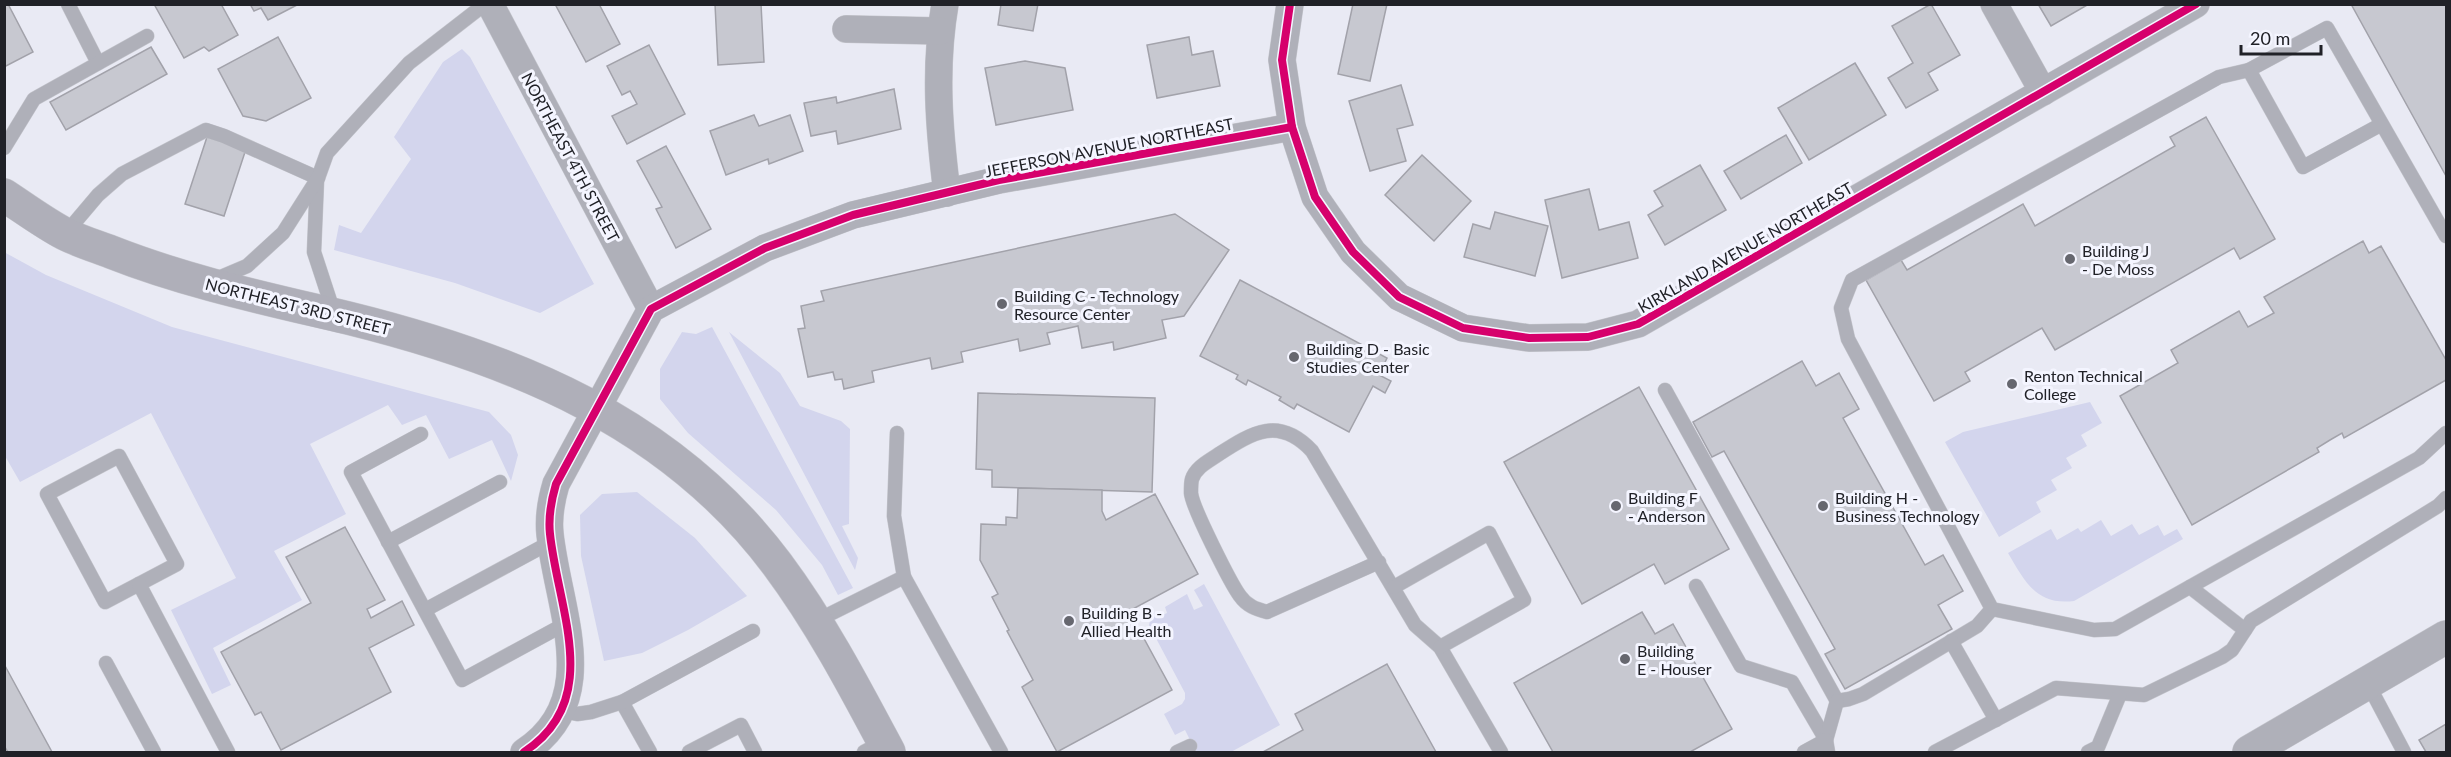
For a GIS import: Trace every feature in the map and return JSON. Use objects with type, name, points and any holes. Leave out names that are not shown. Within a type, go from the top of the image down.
[{"type":"main road","name":"NORTHEAST 3RD STREET","points":[[4,195],[65,234],[152,268],[335,315],[480,356],[552,386],[596,410]]},
{"type":"main road","points":[[596,410],[634,432],[706,487],[776,562],[816,621],[879,749]]},
{"type":"street","name":"NORTHEAST 4TH STREET","points":[[490,4],[651,309]]},
{"type":"street","points":[[945,4],[937,70],[938,118],[947,193]]},
{"type":"street","name":"KIRKLAND AVENUE NORTHEAST","points":[[1290,4],[1282,60],[1292,127],[1315,196],[1353,252],[1399,297],[1463,328],[1529,338],[1588,337],[1638,324],[2196,4]]},
{"type":"street","points":[[1994,4],[2043,92]]},
{"type":"street","points":[[846,29],[940,31]]},
{"type":"street","name":"JEFFERSON AVENUE NORTHEAST","points":[[651,309],[765,248],[853,215],[999,180],[1292,127]]},
{"type":"street","points":[[524,753],[550,730],[562,711],[570,690],[571,664],[551,542],[549,508],[556,484],[651,309]]},
{"type":"street","points":[[2248,753],[2446,637]]},
{"type":"lane","points":[[68,4],[98,63]]},
{"type":"lane","points":[[207,283],[247,266],[283,233],[318,178],[327,153],[409,63],[485,4]]},
{"type":"lane","points":[[1992,609],[1848,339],[1841,308],[1852,280],[2219,77],[2249,70],[2327,28],[2446,236]]},
{"type":"lane","points":[[4,148],[34,99],[147,36]]},
{"type":"lane","points":[[2249,70],[2303,167],[2382,124]]},
{"type":"lane","points":[[65,234],[98,195],[122,174],[206,130],[318,178]]},
{"type":"lane","points":[[318,178],[314,252],[335,315]]},
{"type":"lane","points":[[1665,390],[1837,701],[1827,746]]},
{"type":"lane","points":[[1379,562],[1267,612],[1254,609],[1240,596],[1197,514],[1191,493],[1193,478],[1202,466],[1249,435],[1265,431],[1287,432],[1299,438],[1312,451],[1379,562],[1394,587],[1415,625],[1440,647],[1501,753]]},
{"type":"lane","points":[[1992,609],[2094,630],[2115,629],[2419,458],[2446,433]]},
{"type":"lane","points":[[2446,433],[2446,438]]},
{"type":"lane","points":[[421,434],[351,472],[462,680],[565,624]]},
{"type":"lane","points":[[897,434],[894,516],[904,577],[1001,753]]},
{"type":"lane","points":[[119,456],[177,564],[139,584],[105,602],[47,494],[119,456]]},
{"type":"lane","points":[[388,542],[500,482]]},
{"type":"lane","points":[[1935,753],[2056,688],[2144,695],[2222,657],[2232,650],[2251,621],[2438,506],[2446,498]]},
{"type":"lane","points":[[1394,587],[1489,533],[1524,600],[1440,647]]},
{"type":"lane","points":[[425,610],[551,542]]},
{"type":"lane","points":[[816,621],[904,577]]},
{"type":"lane","points":[[139,584],[228,753]]},
{"type":"lane","points":[[1696,586],[1741,666],[1792,682],[1827,746]]},
{"type":"lane","points":[[2190,587],[2245,630]]},
{"type":"lane","points":[[1837,701],[1863,694],[1977,626],[1992,609]]},
{"type":"lane","points":[[562,711],[577,714],[591,712],[622,702],[753,631]]},
{"type":"lane","points":[[1951,641],[1996,720]]},
{"type":"lane","points":[[106,663],[154,753]]},
{"type":"lane","points":[[2367,682],[2404,753]]},
{"type":"lane","points":[[2088,753],[2098,747],[2120,694]]},
{"type":"lane","points":[[622,702],[650,753]]},
{"type":"lane","points":[[689,753],[741,725],[755,753]]},
{"type":"lane","points":[[1177,753],[1190,746]]},
{"type":"lane","points":[[1804,753],[1827,746]]},
{"type":"shaded area","points":[[462,49],[470,57],[594,284],[540,313],[455,283],[334,250],[339,225],[361,233],[411,159],[394,137],[443,62]]},
{"type":"shaded area","points":[[4,252],[46,275],[172,327],[489,412],[511,435],[518,455],[511,481],[492,440],[449,459],[426,415],[402,425],[388,405],[310,444],[346,514],[274,551],[302,600],[213,648],[231,685],[212,694],[171,610],[236,578],[151,413],[20,482],[5,456]]},
{"type":"shaded area","points":[[712,327],[853,588],[838,595],[822,565],[776,510],[688,433],[660,399],[660,369],[682,332],[696,334]]},
{"type":"shaded area","points":[[729,332],[780,373],[800,406],[841,421],[850,429],[849,524],[842,526],[858,558],[855,570]]},
{"type":"shaded area","points":[[2090,402],[2102,423],[2081,435],[2087,446],[2066,458],[2072,468],[2051,480],[2057,490],[2036,502],[2041,512],[1999,537],[1945,442],[1963,432]]},
{"type":"shaded area","points":[[637,492],[695,538],[747,596],[642,653],[604,661],[581,556],[580,515],[602,494]]},
{"type":"shaded area","points":[[2101,520],[2111,536],[2132,524],[2139,535],[2158,525],[2164,536],[2177,529],[2183,539],[2074,601],[2050,599],[2041,595],[2026,581],[2008,553],[2051,529],[2057,540],[2078,528],[2081,532]]},
{"type":"shaded area","points":[[1204,584],[1280,725],[1231,752],[1196,752],[1185,730],[1175,735],[1164,714],[1182,704],[1185,693],[1149,625],[1155,612],[1158,617],[1167,613],[1165,607],[1187,594],[1194,610],[1203,606],[1194,590]]},
{"type":"building","points":[[4,4],[8,4],[33,52],[4,67]]},
{"type":"building","points":[[154,4],[221,4],[238,35],[209,51],[204,47],[184,58]]},
{"type":"building","points":[[250,4],[297,5],[268,20],[261,8],[254,11]]},
{"type":"building","points":[[555,4],[599,4],[620,44],[586,62]]},
{"type":"building","points":[[715,4],[761,4],[764,62],[718,65]]},
{"type":"building","points":[[1001,4],[1038,4],[1033,31],[998,25]]},
{"type":"building","points":[[1353,4],[1387,4],[1370,81],[1338,74]]},
{"type":"building","points":[[1931,4],[1960,55],[1928,73],[1938,90],[1906,108],[1888,78],[1913,63],[1892,26]]},
{"type":"building","points":[[2038,4],[2089,4],[2051,26]]},
{"type":"building","points":[[2351,4],[2446,4],[2446,176]]},
{"type":"building","points":[[278,37],[311,98],[266,121],[243,116],[218,69]]},
{"type":"building","points":[[1189,37],[1192,55],[1213,51],[1220,86],[1157,98],[1147,45]]},
{"type":"building","points":[[649,45],[685,114],[627,144],[612,116],[637,104],[630,91],[622,95],[607,66]]},
{"type":"building","points":[[151,47],[167,74],[66,130],[50,102]]},
{"type":"building","points":[[1025,61],[1065,68],[1073,110],[996,125],[985,68]]},
{"type":"building","points":[[1855,63],[1886,115],[1809,160],[1778,108]]},
{"type":"building","points":[[1401,85],[1413,125],[1397,129],[1406,161],[1370,171],[1349,101]]},
{"type":"building","points":[[894,89],[901,129],[838,144],[836,131],[811,136],[804,103],[836,97],[837,103]]},
{"type":"building","points":[[754,115],[759,126],[790,115],[803,151],[769,164],[768,159],[726,175],[710,131]]},
{"type":"building","name":"Building J - De Moss","points":[[2206,117],[2275,239],[2240,259],[2234,248],[2055,350],[2042,328],[1965,372],[1970,381],[1934,401],[1866,280],[1901,260],[1907,270],[2023,204],[2035,226],[2175,146],[2170,137]]},
{"type":"building","points":[[1786,135],[1802,163],[1741,199],[1724,171]]},
{"type":"building","points":[[207,137],[246,149],[224,216],[185,204]]},
{"type":"building","points":[[666,146],[711,229],[676,248],[656,209],[662,207],[637,161]]},
{"type":"building","points":[[1422,155],[1471,201],[1434,241],[1385,195]]},
{"type":"building","points":[[1700,165],[1726,210],[1665,245],[1648,215],[1663,206],[1654,191]]},
{"type":"building","points":[[1589,189],[1599,230],[1629,222],[1638,258],[1562,278],[1545,200]]},
{"type":"building","points":[[1495,212],[1548,226],[1535,276],[1464,257],[1473,224],[1490,229]]},
{"type":"building","name":"Building C - Technology Resource Center","points":[[1175,214],[1229,250],[1184,316],[1162,320],[1166,338],[1114,350],[1113,342],[1082,348],[1078,326],[1047,333],[1050,344],[1020,351],[1018,339],[961,352],[963,362],[932,369],[930,358],[872,371],[874,382],[844,389],[842,379],[835,380],[833,372],[808,377],[798,329],[805,328],[801,306],[824,301],[821,291]]},
{"type":"building","points":[[2363,241],[2369,253],[2381,246],[2446,360],[2446,380],[2344,438],[2342,433],[2317,448],[2319,452],[2192,525],[2120,396],[2178,363],[2171,350],[2239,311],[2248,327],[2274,313],[2264,297]]},
{"type":"building","name":"Building D - Basic Studies Center","points":[[1240,280],[1387,358],[1379,375],[1391,381],[1385,393],[1373,386],[1349,432],[1297,404],[1294,409],[1279,400],[1281,397],[1248,380],[1246,385],[1236,379],[1238,375],[1200,356]]},
{"type":"building","name":"Building H - Business Technology","points":[[1802,361],[1816,386],[1839,373],[1859,409],[1843,418],[1925,565],[1943,555],[1963,591],[1938,605],[1952,629],[1845,689],[1825,654],[1835,649],[1724,451],[1712,457],[1693,422]]},
{"type":"building","name":"Building F - Anderson","points":[[1639,387],[1729,549],[1665,584],[1654,564],[1582,604],[1504,462]]},
{"type":"building","points":[[978,393],[1155,398],[1152,492],[992,487],[992,470],[976,469]]},
{"type":"building","name":"Building B - Allied Health","points":[[1018,488],[1102,490],[1102,511],[1106,520],[1155,494],[1198,574],[1129,611],[1172,690],[1057,752],[1022,687],[1033,680],[1007,631],[1009,630],[992,597],[998,594],[980,560],[981,524],[1006,525],[1006,517],[1017,518]]},
{"type":"building","points":[[345,527],[385,600],[367,609],[371,618],[402,601],[414,625],[369,648],[391,692],[281,750],[261,712],[255,715],[221,652],[311,603],[286,557]]},
{"type":"building","name":"Building E - Houser","points":[[1642,612],[1655,634],[1673,624],[1732,729],[1690,752],[1553,752],[1514,683]]},
{"type":"building","points":[[4,664],[52,752],[8,752],[4,746]]},
{"type":"building","points":[[1387,664],[1436,752],[1263,752],[1303,730],[1295,714]]},
{"type":"building","points":[[2446,724],[2446,752],[2426,752],[2419,740]]},
{"type":"cycle path","points":[[1290,4],[1282,60],[1292,127],[1315,197],[1353,252],[1399,297],[1463,328],[1529,338],[1588,337],[1638,324],[2196,4]]},
{"type":"cycle path","points":[[524,752],[548,731],[563,707],[569,680],[570,652],[549,527],[550,509],[556,484],[651,309],[765,248],[853,215],[999,180],[1292,127]]},
{"type":"place","name":"Building J - De Moss","points":[[2070,259]]},
{"type":"place","name":"Building C - Technology Resource Center","points":[[1002,304]]},
{"type":"place","name":"Building D - Basic Studies Center","points":[[1294,357]]},
{"type":"place","name":"Renton Technical College","points":[[2012,384]]},
{"type":"place","name":"Building F - Anderson","points":[[1616,506]]},
{"type":"place","name":"Building H - Business Technology","points":[[1823,506]]},
{"type":"place","name":"Building B - Allied Health","points":[[1069,621]]},
{"type":"place","name":"Building E - Houser","points":[[1625,659]]}]
